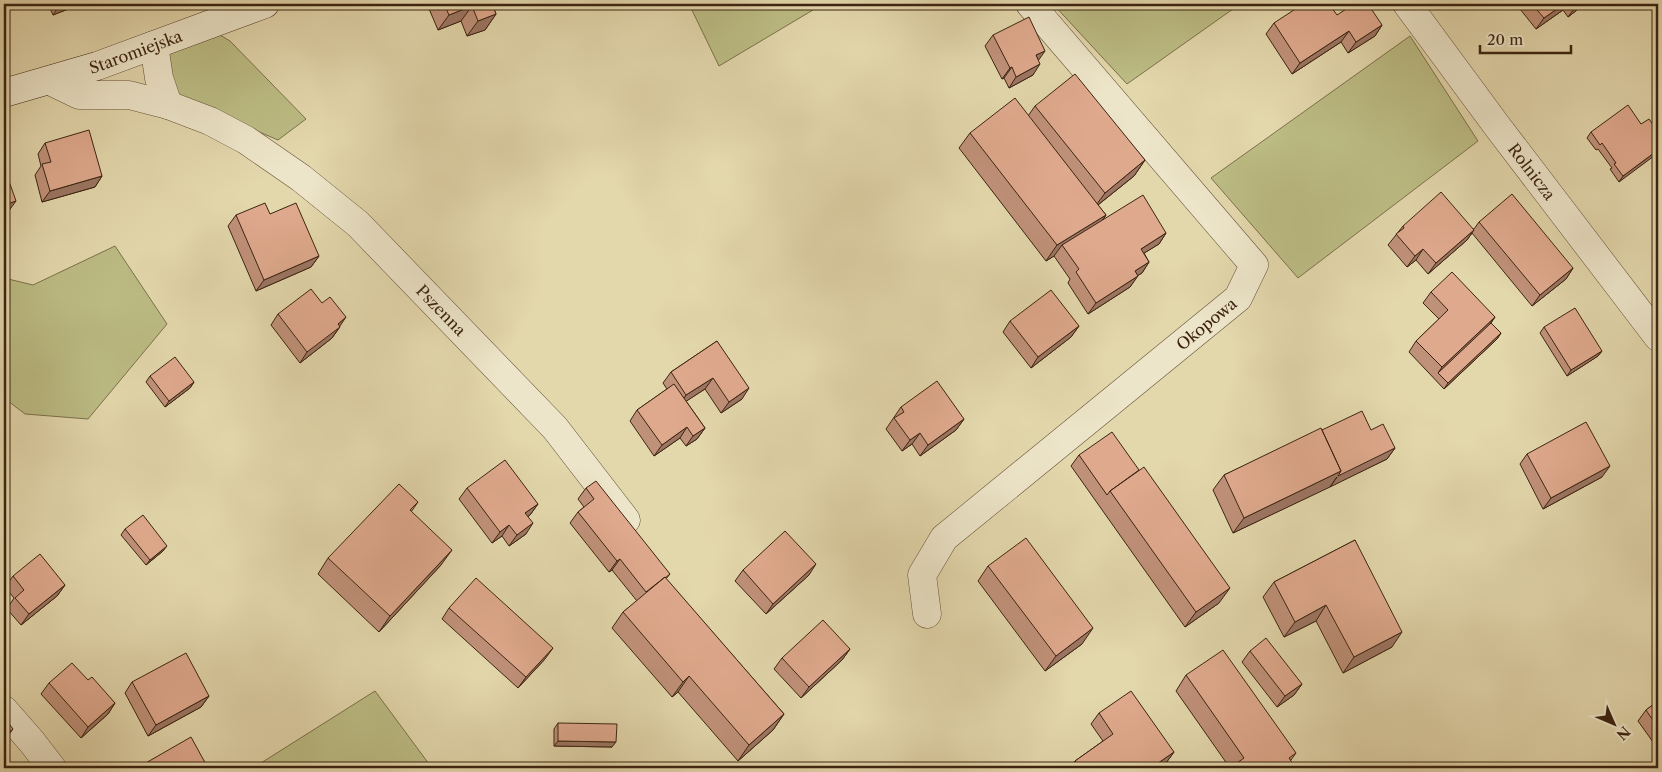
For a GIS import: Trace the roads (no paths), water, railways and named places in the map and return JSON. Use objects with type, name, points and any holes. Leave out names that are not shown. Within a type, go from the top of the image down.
[{"type":"street","name":"Staromiejska","points":[[4,93],[97,66],[265,4]]},
{"type":"street","name":"Okopowa","points":[[927,614],[922,575],[944,538],[1238,298],[1254,265],[1030,4]]},
{"type":"street","name":"Rolnicza","points":[[1407,4],[1497,126],[1658,337]]},
{"type":"street","points":[[154,45],[159,78],[168,104]]},
{"type":"street","name":"Pszenna","points":[[50,81],[79,95],[129,95],[168,104],[210,121],[246,140],[301,178],[358,224],[556,428],[641,539]]},
{"type":"street","points":[[4,710],[52,768]]}]
